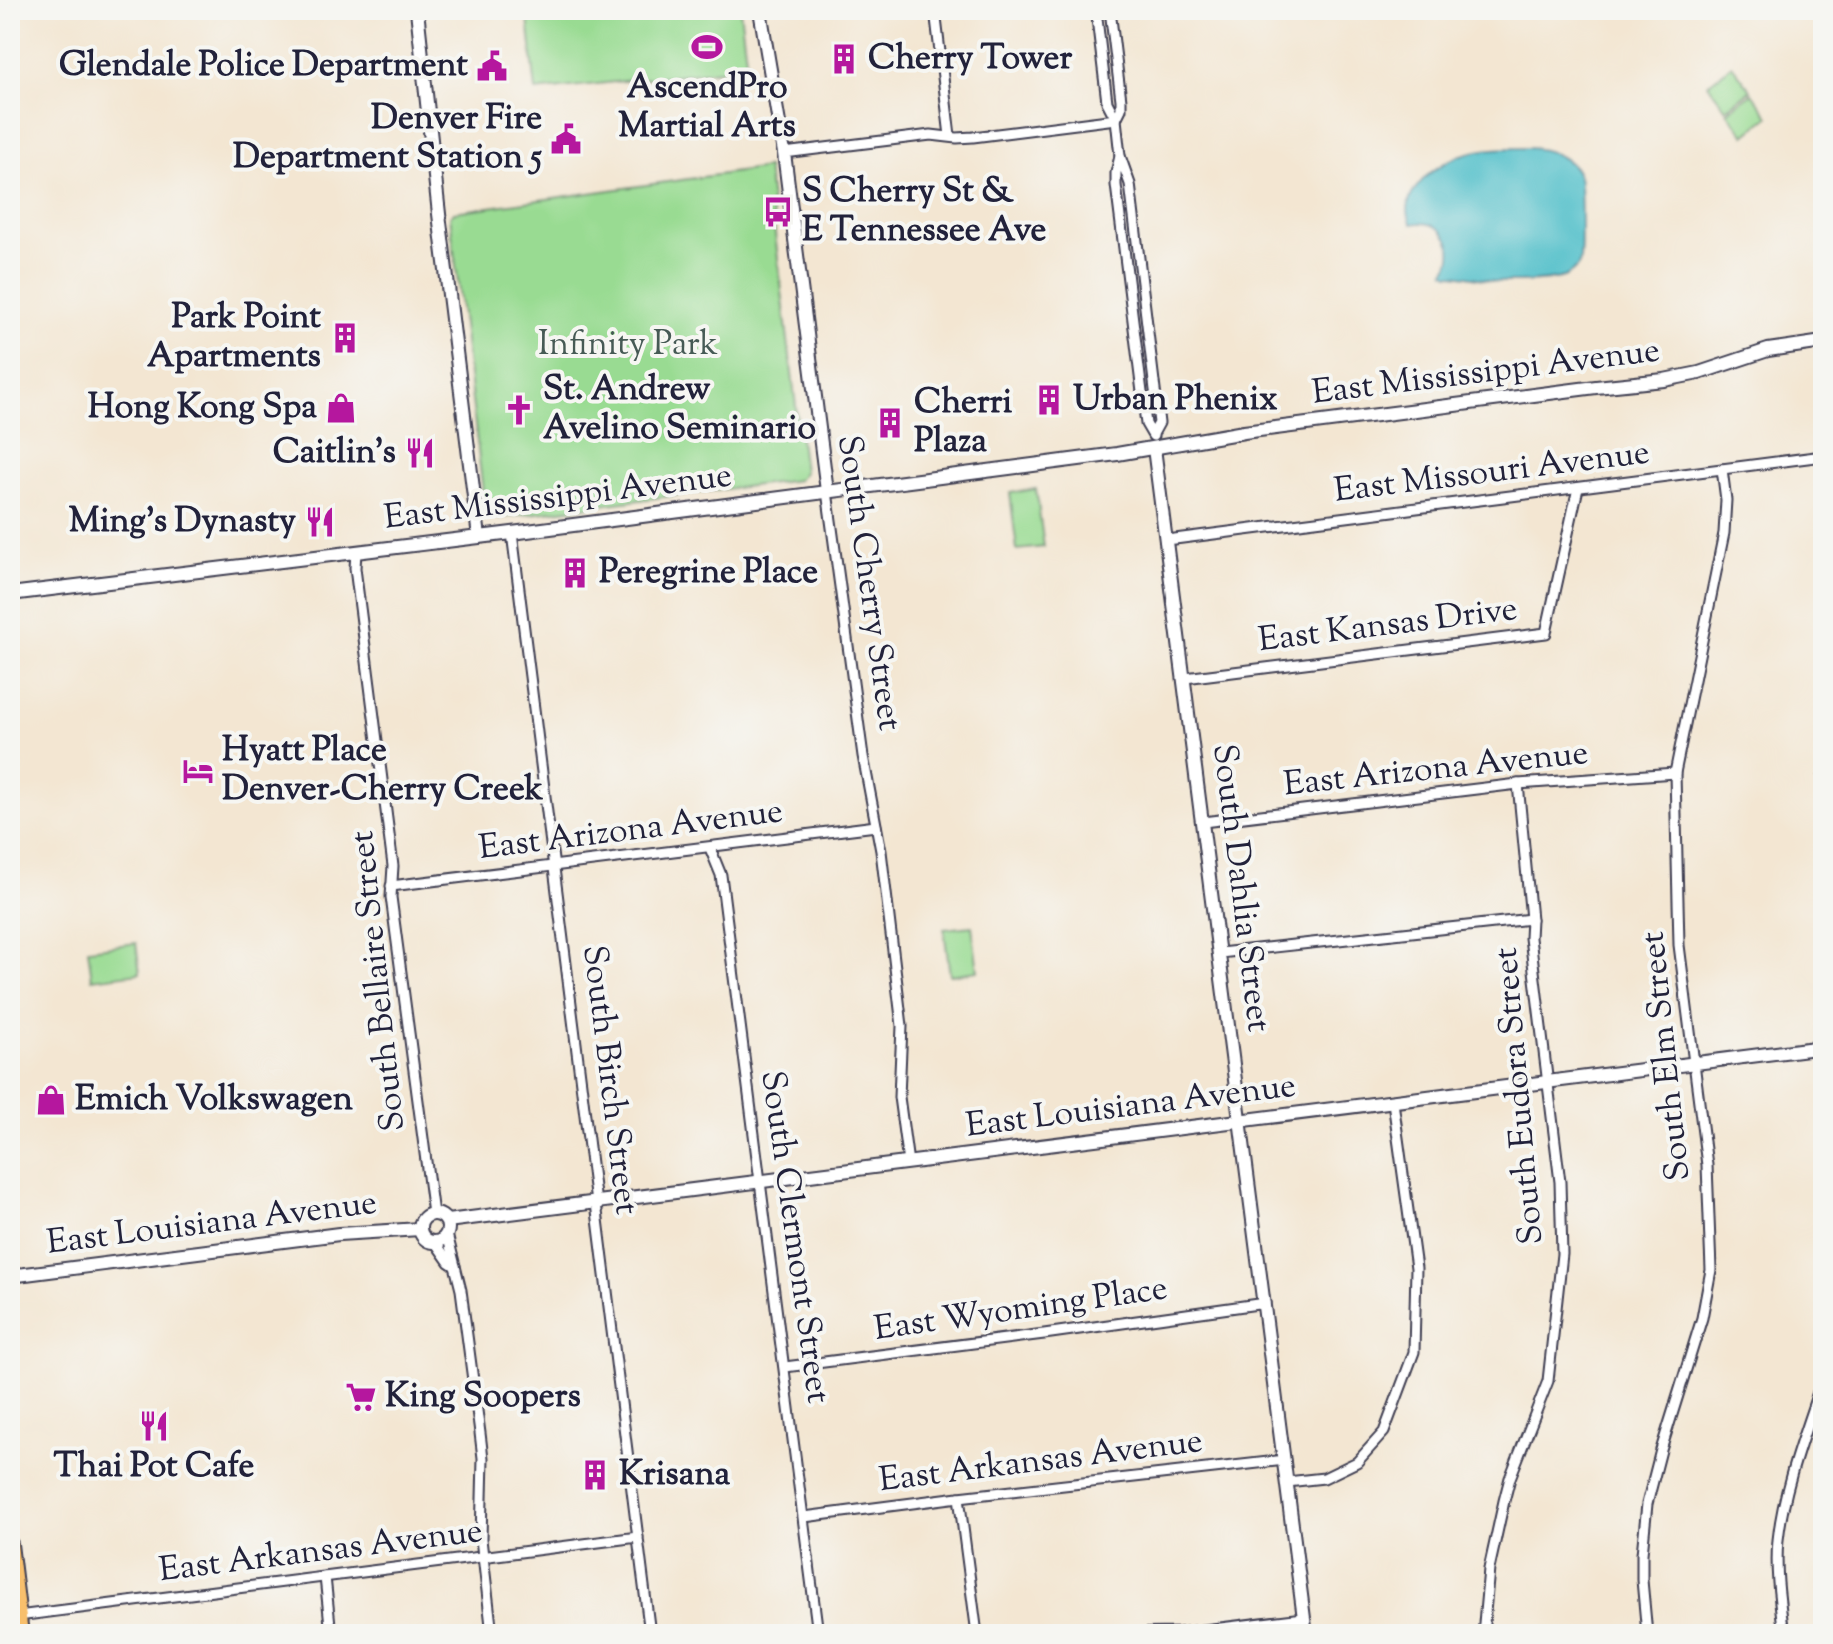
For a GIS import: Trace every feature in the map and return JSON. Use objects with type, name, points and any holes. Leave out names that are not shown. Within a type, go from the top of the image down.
[{"type":"main road","points":[[10,1544],[14,1617],[21,1634]]},
{"type":"street","points":[[417,10],[479,537]]},
{"type":"street","name":"South Cherry Street","points":[[760,10],[784,153],[863,756],[881,851],[902,1026],[899,1097],[908,1163]]},
{"type":"street","points":[[935,10],[950,136]]},
{"type":"street","name":"South Dahlia Street","points":[[1096,10],[1107,102],[1116,119],[1120,156],[1130,184],[1159,423],[1154,441],[1306,1634]]},
{"type":"street","name":"South Dahlia Street","points":[[1110,10],[1121,100],[1116,119]]},
{"type":"street","points":[[784,153],[931,135],[973,137],[1116,119]]},
{"type":"street","name":"East Mississippi Avenue","points":[[10,594],[827,491],[1154,441],[1671,379],[1762,352],[1823,342]]},
{"type":"street","name":"East Missouri Avenue","points":[[1167,540],[1823,456]]},
{"type":"street","name":"South Elm Street","points":[[1647,1634],[1642,1554],[1647,1504],[1702,1318],[1711,1270],[1707,1165],[1679,945],[1675,773],[1724,533],[1726,500],[1722,469]]},
{"type":"street","name":"East Kansas Drive","points":[[1185,678],[1546,633],[1578,488]]},
{"type":"street","name":"South Birch Street","points":[[512,533],[650,1634]]},
{"type":"street","name":"South Bellaire Street","points":[[356,552],[355,568],[368,679],[393,866],[391,897],[433,1214]]},
{"type":"street","name":"East Arizona Avenue","points":[[1203,822],[1518,784],[1675,773]]},
{"type":"street","points":[[1823,777],[1820,823],[1823,896]]},
{"type":"street","name":"South Eudora Street","points":[[1483,1634],[1489,1569],[1501,1512],[1510,1478],[1548,1381],[1563,1230],[1560,1182],[1530,938],[1531,919],[1518,784]]},
{"type":"street","name":"East Arizona Avenue","points":[[391,886],[876,826]]},
{"type":"street","name":"South Clermont Street","points":[[710,848],[721,875],[818,1634]]},
{"type":"street","points":[[1220,953],[1531,919]]},
{"type":"street","name":"East Louisiana Avenue","points":[[447,1228],[597,1202],[1823,1047]]},
{"type":"street","points":[[1287,1482],[1324,1478],[1357,1462],[1384,1432],[1414,1352],[1416,1268],[1393,1102]]},
{"type":"street","points":[[447,1228],[444,1239],[435,1242],[426,1240],[420,1229],[425,1218],[433,1214],[443,1216],[447,1228],[463,1300],[483,1458],[481,1528],[492,1634]]},
{"type":"street","name":"East Louisiana Avenue","points":[[10,1276],[339,1234],[420,1229]]},
{"type":"street","points":[[435,1242],[455,1266]]},
{"type":"street","name":"East Wyoming Place","points":[[785,1367],[1265,1303]]},
{"type":"street","points":[[1784,1634],[1777,1574],[1778,1541],[1786,1497],[1823,1377]]},
{"type":"street","points":[[1809,1422],[1823,1425]]},
{"type":"street","name":"East Arkansas Avenue","points":[[804,1517],[1285,1460]]},
{"type":"street","points":[[959,1497],[977,1634]]},
{"type":"street","name":"East Arkansas Avenue","points":[[14,1617],[638,1537]]},
{"type":"street","points":[[325,1577],[331,1634]]},
{"type":"street","points":[[1110,1634],[1179,1633],[1303,1618]]},
{"type":"green space","points":[[527,10],[740,10],[747,67],[536,91]]},
{"type":"green space","points":[[1732,65],[1751,90],[1726,109],[1708,84]]},
{"type":"green space","points":[[1752,93],[1769,116],[1745,135],[1727,112]]},
{"type":"green space","name":"Infinity Park","points":[[767,168],[804,472],[798,480],[498,518],[490,515],[485,509],[450,216],[454,212]]},
{"type":"green space","points":[[1036,489],[1044,547],[1017,550],[1010,493]]},
{"type":"green space","points":[[972,926],[978,971],[950,975],[944,929]]},
{"type":"green space","points":[[136,943],[140,973],[92,979],[88,949]]},
{"type":"water","points":[[1527,148],[1558,155],[1576,170],[1579,177],[1581,235],[1578,266],[1566,276],[1529,282],[1492,281],[1449,274],[1445,271],[1451,252],[1446,236],[1432,225],[1412,224],[1408,212],[1414,190],[1432,171],[1465,154],[1488,149]]},
{"type":"place","name":"AscendPro Martial Arts","points":[[707,47]]},
{"type":"place","name":"Cherry Tower","points":[[844,59]]},
{"type":"place","name":"Glendale Police Department","points":[[492,66]]},
{"type":"place","name":"Denver Fire Department Station 5","points":[[566,139]]},
{"type":"place","name":"S Cherry St & E Tennessee Ave","points":[[778,212]]},
{"type":"place","name":"Park Point Apartments","points":[[345,338]]},
{"type":"place","name":"Urban Phenix","points":[[1049,400]]},
{"type":"place","name":"Hong Kong Spa","points":[[341,408]]},
{"type":"place","name":"St. Andrew Avelino Seminario","points":[[519,410]]},
{"type":"place","name":"Cherri Plaza","points":[[890,423]]},
{"type":"place","name":"Caitlin's","points":[[420,453]]},
{"type":"place","name":"Ming's Dynasty","points":[[320,522]]},
{"type":"place","name":"Peregrine Place","points":[[575,573]]},
{"type":"place","name":"Hyatt Place Denver-Cherry Creek","points":[[198,771]]},
{"type":"place","name":"Emich Volkswagen","points":[[51,1100]]},
{"type":"place","name":"King Soopers","points":[[361,1397]]},
{"type":"place","name":"Thai Pot Cafe","points":[[154,1426]]},
{"type":"place","name":"Krisana","points":[[595,1475]]}]
